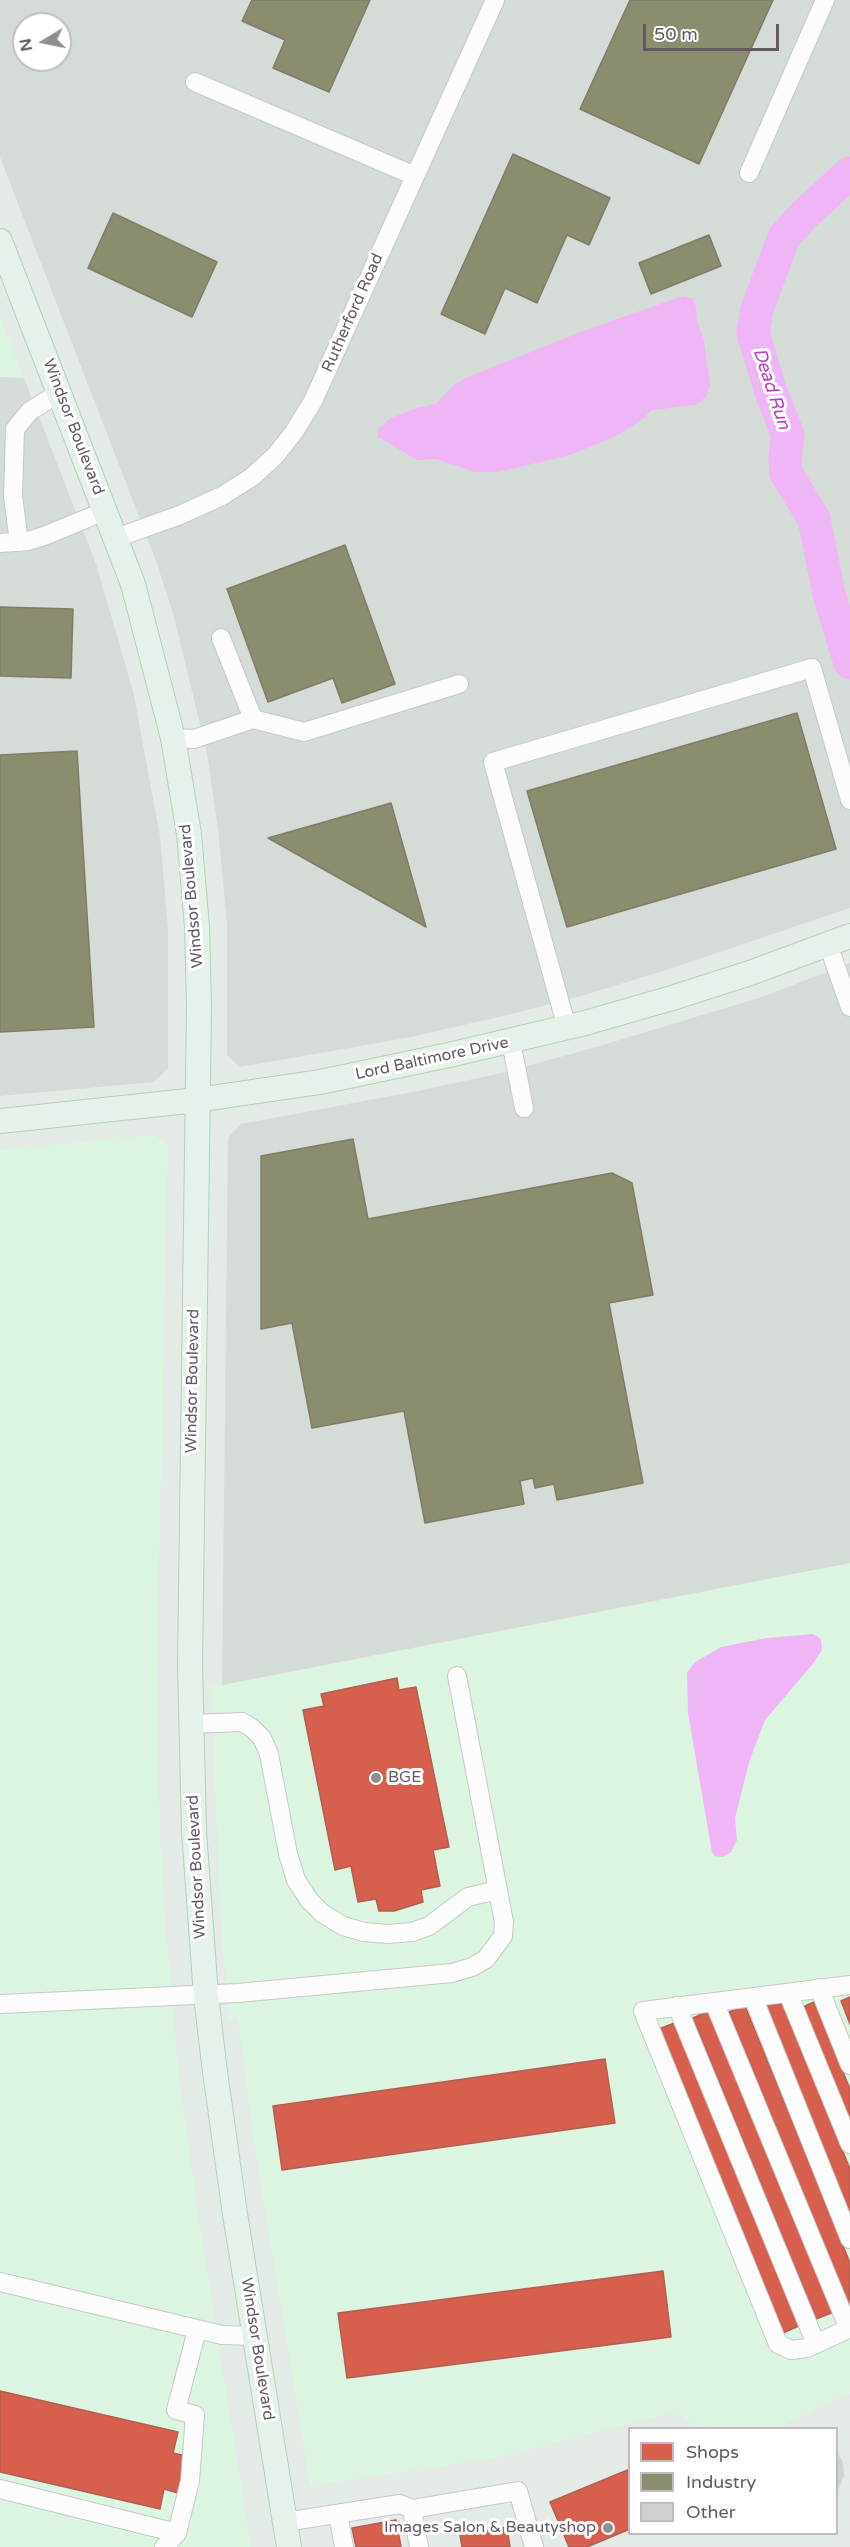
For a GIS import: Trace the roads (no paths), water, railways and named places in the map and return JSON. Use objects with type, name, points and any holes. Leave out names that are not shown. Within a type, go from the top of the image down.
[{"type":"main road","name":"Windsor Boulevard","points":[[0,241],[133,584],[173,738],[189,834],[197,927],[199,1006],[190,1664],[194,1831],[206,1996],[235,2214],[289,2547]]},
{"type":"main road","name":"Lord Baltimore Drive","points":[[0,1121],[197,1100],[320,1082],[511,1042],[567,1028],[750,973],[839,940]]},
{"type":"street","name":"Rutherford Road","points":[[116,537],[180,515],[222,496],[252,477],[275,456],[313,401],[495,0]]},
{"type":"street","points":[[749,173],[825,0]]},
{"type":"street","points":[[195,82],[415,176]]},
{"type":"street","points":[[19,542],[13,496],[15,429],[30,411],[59,393]]},
{"type":"street","points":[[0,543],[44,537],[105,511]]},
{"type":"street","points":[[221,638],[252,720]]},
{"type":"street","points":[[567,1028],[494,762],[812,668],[850,800]]},
{"type":"street","points":[[173,738],[194,739],[252,720],[304,732],[459,684]]},
{"type":"street","points":[[839,940],[850,1007]]},
{"type":"street","points":[[511,1042],[524,1108]]},
{"type":"street","points":[[0,2004],[206,1996],[452,1973],[472,1968],[486,1959],[503,1936],[504,1922],[457,1676]]},
{"type":"street","points":[[191,1724],[242,1722],[262,1738],[269,1754],[288,1854],[296,1881],[309,1900],[322,1913],[343,1926],[364,1932],[387,1934],[412,1932],[429,1926],[468,1897],[498,1890]]},
{"type":"street","points":[[714,2002],[849,2328],[807,2348],[791,2350],[778,2344],[643,2011],[677,2006],[850,1985]]},
{"type":"street","points":[[819,1989],[850,2065]]},
{"type":"street","points":[[788,1993],[850,2144]]},
{"type":"street","points":[[753,1997],[850,2239]]},
{"type":"street","points":[[677,2006],[816,2344]]},
{"type":"street","points":[[0,2282],[197,2330],[222,2335],[255,2336]]},
{"type":"street","points":[[164,2547],[177,2533],[190,2481],[195,2415],[176,2410],[197,2330]]},
{"type":"street","points":[[0,2489],[177,2533]]},
{"type":"street","points":[[285,2522],[400,2504],[412,2509],[518,2491],[534,2547]]},
{"type":"street","points":[[412,2509],[419,2547]]},
{"type":"street","points":[[338,2514],[344,2547]]},
{"type":"waterway","name":"Dead Run","points":[[850,173],[804,215],[784,237],[757,309],[753,333],[771,392],[788,435],[786,473],[814,519],[829,594],[850,663]]},
{"type":"place","name":"BGE","points":[[376,1778]]},
{"type":"place","name":"Images Salon & Beautyshop","points":[[608,2528]]}]
